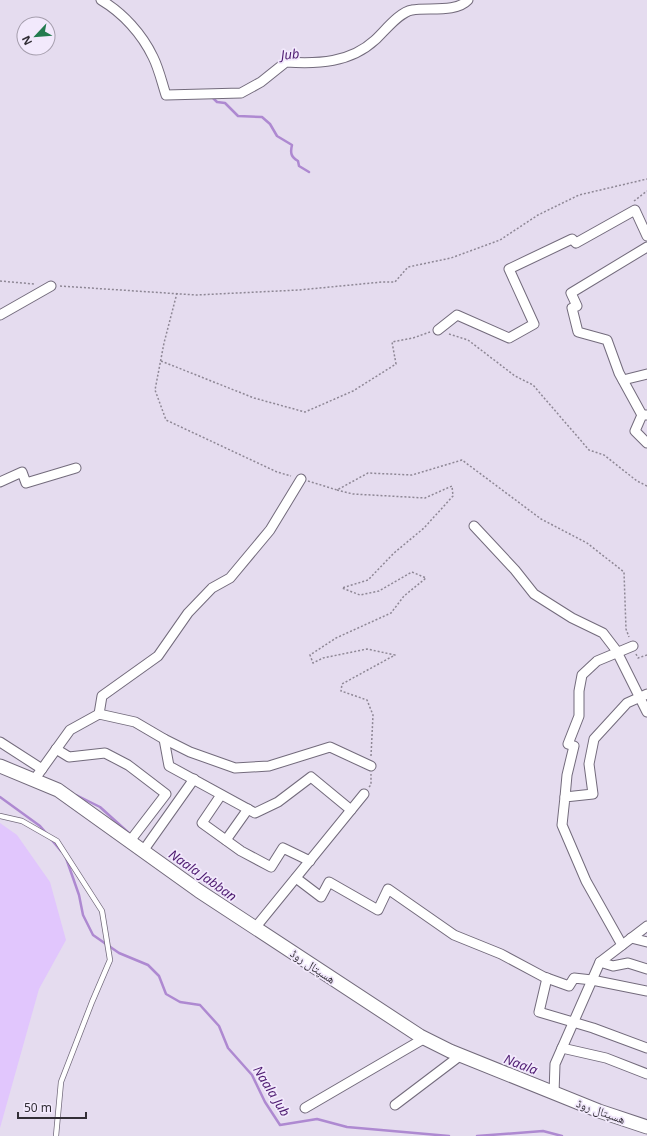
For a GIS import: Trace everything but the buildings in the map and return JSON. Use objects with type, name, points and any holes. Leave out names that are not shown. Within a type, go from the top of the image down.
[{"type":"main road","name":"ھسپتال روڈ","points":[[0,766],[58,790],[132,838],[199,891],[425,1038],[460,1055],[554,1093],[599,1111],[647,1127]]},
{"type":"street","points":[[101,0],[113,7],[135,30],[153,57],[166,95],[241,92],[261,82],[286,62],[313,64],[351,57],[374,41],[394,21],[411,10],[441,9],[465,4],[468,0]]},
{"type":"street","points":[[438,330],[457,315],[510,338],[534,324],[508,269],[572,239],[576,243],[635,210],[647,236]]},
{"type":"street","points":[[647,247],[571,293],[577,306],[572,308],[578,332],[606,340],[623,380],[645,415],[635,431],[647,443]]},
{"type":"street","points":[[0,315],[51,286]]},
{"type":"street","points":[[623,380],[647,374]]},
{"type":"street","points":[[0,482],[22,472],[26,483],[76,468]]},
{"type":"street","points":[[99,714],[102,696],[158,656],[188,613],[212,588],[230,578],[253,552],[270,530],[301,479]]},
{"type":"street","points":[[474,526],[515,570],[534,594],[572,618],[603,633],[618,652],[643,696],[647,712]]},
{"type":"street","points":[[622,945],[586,881],[562,825],[566,775],[574,746],[568,744],[579,716],[579,691],[582,675],[597,661],[633,646]]},
{"type":"street","points":[[565,797],[593,794],[589,764],[594,739],[627,703],[643,696]]},
{"type":"street","points":[[34,780],[70,730],[99,714],[135,722],[190,752],[234,768],[269,766],[330,747],[371,766]]},
{"type":"street","points":[[164,739],[169,766],[255,813],[278,802],[311,777],[351,810]]},
{"type":"street","points":[[0,742],[42,769]]},
{"type":"street","points":[[56,749],[69,757],[105,753],[128,765],[166,794],[132,838]]},
{"type":"street","points":[[145,848],[194,779]]},
{"type":"street","points":[[255,928],[364,794]]},
{"type":"street","points":[[221,795],[202,823],[226,840],[270,867],[283,848],[310,862]]},
{"type":"street","points":[[226,840],[248,809]]},
{"type":"street","points":[[296,878],[321,897],[329,882],[378,910],[388,889],[454,935],[501,954],[547,978],[569,986],[574,978],[647,991]]},
{"type":"street","points":[[554,1093],[555,1064],[600,962],[647,926]]},
{"type":"street","points":[[632,938],[647,942]]},
{"type":"street","points":[[600,962],[613,966],[628,963],[647,969]]},
{"type":"street","points":[[547,978],[539,1012],[574,1022],[647,1048]]},
{"type":"street","points":[[305,1108],[425,1038]]},
{"type":"street","points":[[562,1048],[606,1058],[647,1074]]},
{"type":"street","points":[[395,1105],[460,1055]]},
{"type":"lane","points":[[0,816],[22,821],[57,841],[102,911],[110,960],[61,1082],[56,1136]]},
{"type":"lane","points":[[634,965],[647,963]]},
{"type":"path","points":[[0,281],[51,286],[196,295],[395,282],[408,267],[451,258],[500,240],[538,215],[579,195],[647,179]]},
{"type":"path","points":[[177,293],[155,390],[166,420],[277,472],[353,494],[425,498],[452,486],[453,496],[424,528],[394,553],[368,580],[342,588],[360,595],[379,591],[412,572],[426,578],[404,596],[391,613],[336,638],[310,655],[313,663],[323,658],[367,649],[395,655],[342,684],[341,691],[367,700],[373,716],[371,785],[364,794]]},
{"type":"path","points":[[161,361],[254,398],[305,412],[353,391],[396,364],[392,342],[413,338],[438,330],[468,340],[515,376],[533,385],[589,450],[604,455],[647,486]]},
{"type":"path","points":[[338,490],[368,473],[412,475],[462,460],[540,518],[587,543],[624,572],[626,629],[638,658],[647,655]]},
{"type":"shaded area","points":[[0,823],[17,835],[50,882],[66,940],[39,989],[0,1128]]},
{"type":"waterway","name":"Jub","points":[[266,73],[275,66]]},
{"type":"waterway","name":"Jub","points":[[211,96],[217,102],[225,103],[238,116],[262,117],[270,124],[277,136],[292,145],[292,156],[298,161],[299,166],[309,172]]},
{"type":"waterway","name":"Naala Jabban","points":[[76,795],[100,807],[131,835]]},
{"type":"waterway","name":"Naala Jub","points":[[0,797],[40,826],[47,834]]},
{"type":"waterway","name":"Naala Jub","points":[[51,839],[61,851]]},
{"type":"waterway","name":"Naala Jub","points":[[66,858],[79,895],[83,915],[93,935],[119,953],[148,965],[159,976],[166,994],[180,1002],[200,1005],[219,1026],[228,1048],[252,1075],[265,1102],[280,1125],[317,1119],[347,1127],[449,1136]]},
{"type":"waterway","name":"Naala Jub","points":[[477,1136],[543,1131],[562,1136]]},
{"type":"water label","name":"Naala","points":[[521,1064]]}]
